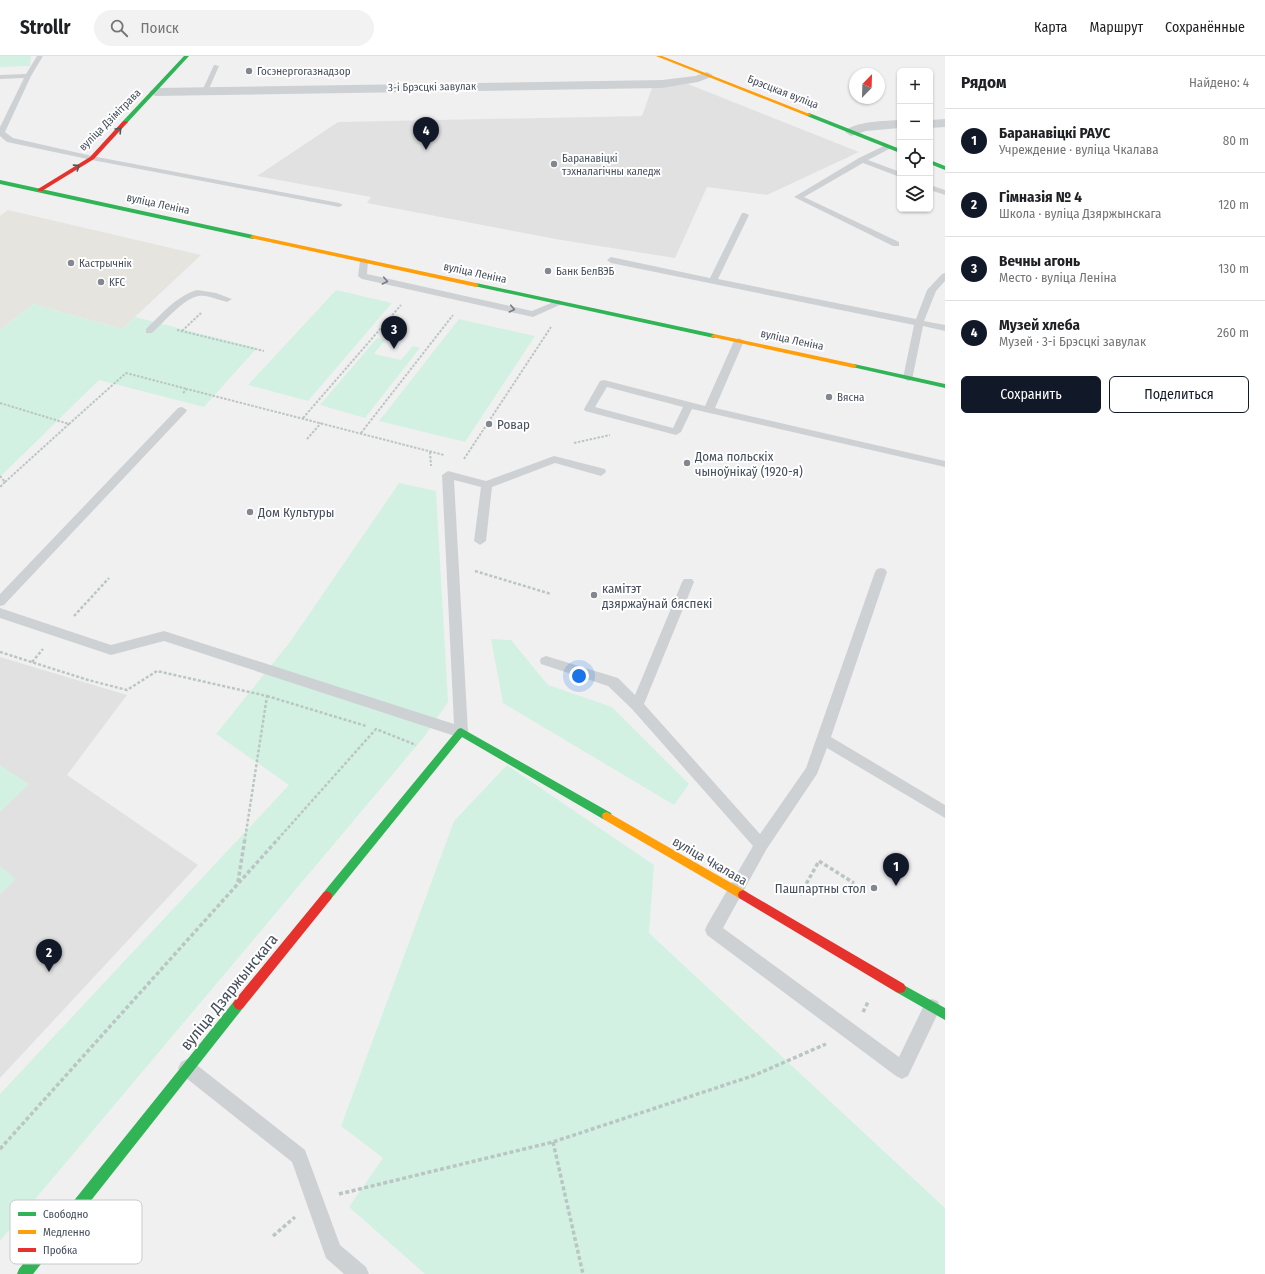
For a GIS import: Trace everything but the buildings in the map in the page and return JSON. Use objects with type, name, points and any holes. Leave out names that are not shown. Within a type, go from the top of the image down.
[{"type":"main road","name":"вуліца Дзімітрава","points":[[40,190],[92,158],[187,56]]},
{"type":"main road","name":"Брэсцкая вуліца","points":[[658,56],[897,150]]},
{"type":"main road","points":[[933,163],[945,168]]},
{"type":"main road","name":"вуліца Леніна","points":[[0,182],[945,386]]},
{"type":"main road","name":"вуліца Чкалава","points":[[461,732],[484,744],[938,1010]]},
{"type":"main road","name":"вуліца Дзяржынскага","points":[[83,1200],[187,1068],[461,732]]},
{"type":"main road","name":"вуліца Дзяржынскага","points":[[24,1274],[32,1264]]},
{"type":"street","name":"3-і Брэсцкі завулак","points":[[155,92],[662,84],[698,79],[706,75]]},
{"type":"street","points":[[933,124],[945,123]]},
{"type":"street","points":[[851,132],[864,127],[897,124]]},
{"type":"lane","points":[[40,56],[28,76],[2,133],[10,140],[92,158],[339,205]]},
{"type":"lane","points":[[205,91],[216,66]]},
{"type":"lane","points":[[0,77],[28,76]]},
{"type":"lane","points":[[889,147],[862,160],[798,197],[896,244]]},
{"type":"lane","points":[[862,160],[897,174]]},
{"type":"lane","points":[[933,188],[945,193]]},
{"type":"lane","points":[[713,281],[745,215]]},
{"type":"lane","points":[[611,260],[945,328]]},
{"type":"lane","points":[[364,261],[362,276],[533,314],[559,303]]},
{"type":"lane","points":[[908,378],[919,323],[932,290],[945,276]]},
{"type":"lane","points":[[149,332],[183,300],[193,293],[206,294],[227,299]]},
{"type":"lane","points":[[708,409],[739,341]]},
{"type":"lane","points":[[689,405],[676,432],[589,409],[604,384],[945,464]]},
{"type":"lane","points":[[0,602],[182,410]]},
{"type":"lane","points":[[0,613],[111,650],[164,636],[461,732],[448,475],[487,485],[554,459],[601,472]]},
{"type":"lane","points":[[480,541],[487,485]]},
{"type":"lane","points":[[881,572],[812,770],[761,845],[713,930],[902,1070],[938,1010]]},
{"type":"lane","points":[[638,705],[688,582]]},
{"type":"lane","points":[[546,661],[613,682],[638,705],[761,845]]},
{"type":"lane","points":[[823,739],[945,812]]},
{"type":"lane","points":[[187,1068],[299,1156],[333,1251],[359,1274]]},
{"type":"path","points":[[303,418],[404,301]]},
{"type":"path","points":[[361,433],[455,313]]},
{"type":"path","points":[[157,324],[264,351]]},
{"type":"path","points":[[463,460],[552,326]]},
{"type":"path","points":[[0,487],[126,374],[303,418],[450,457]]},
{"type":"path","points":[[178,398],[187,389]]},
{"type":"path","points":[[0,403],[69,424]]},
{"type":"path","points":[[307,439],[321,423]]},
{"type":"path","points":[[568,445],[614,434]]},
{"type":"path","points":[[0,476],[5,482]]},
{"type":"path","points":[[473,571],[551,594]]},
{"type":"path","points":[[0,652],[88,680],[127,690],[157,671],[267,696],[376,729],[407,742]]},
{"type":"path","points":[[238,883],[267,696]]},
{"type":"path","points":[[0,1149],[376,729]]},
{"type":"path","points":[[800,895],[819,862],[854,882]]},
{"type":"path","points":[[273,1236],[314,1200],[553,1142],[755,1075],[852,1032],[882,977]]},
{"type":"path","points":[[553,1142],[583,1274]]},
{"type":"shaded area","name":"Баранавіцкі тэхналагічны каледж","points":[[688,84],[859,152],[767,195],[707,187],[675,258],[561,240],[367,203],[371,197],[257,176],[338,122],[642,116],[652,88]]},
{"type":"shaded area","points":[[8,210],[201,255],[122,329],[33,304],[0,330],[0,216]]},
{"type":"shaded area","points":[[0,657],[127,695],[67,775],[198,865],[0,1078]]},
{"type":"green space","points":[[0,56],[31,56],[30,66],[0,67]]},
{"type":"green space","points":[[336,290],[392,303],[308,401],[248,385]]},
{"type":"green space","points":[[33,304],[122,329],[135,317],[257,348],[204,407],[99,380],[0,477],[0,330]]},
{"type":"green space","points":[[459,319],[535,336],[465,442],[379,421]]},
{"type":"green space","points":[[377,338],[385,340],[374,354],[401,360],[413,346],[420,348],[365,418],[320,405]]},
{"type":"green space","points":[[399,483],[436,491],[448,702],[424,737],[34,1200],[10,1200],[10,1229],[0,1241],[0,1094],[289,785],[216,734],[290,642]]},
{"type":"green space","points":[[491,639],[511,640],[548,685],[612,707],[689,784],[674,805],[503,703]]},
{"type":"green space","points":[[0,765],[29,784],[0,812]]},
{"type":"green space","points":[[507,765],[654,865],[649,933],[945,1208],[945,1274],[425,1274],[349,1207],[383,1158],[341,1126],[454,821]]},
{"type":"green space","points":[[0,866],[16,879],[0,894]]},
{"type":"traffic: fast","points":[[125,122],[187,56]]},
{"type":"traffic: fast","points":[[809,115],[897,150]]},
{"type":"traffic: fast","points":[[933,163],[945,168]]},
{"type":"traffic: fast","points":[[0,182],[253,237]]},
{"type":"traffic: fast","points":[[476,285],[714,336]]},
{"type":"traffic: fast","points":[[854,366],[945,386]]},
{"type":"traffic: fast","points":[[327,896],[461,732],[607,816]]},
{"type":"traffic: fast","points":[[900,988],[945,1014]]},
{"type":"traffic: fast","points":[[83,1200],[239,1004]]},
{"type":"traffic: fast","points":[[24,1274],[32,1264]]},
{"type":"traffic: slow","points":[[658,56],[809,115]]},
{"type":"traffic: slow","points":[[253,237],[476,285]]},
{"type":"traffic: slow","points":[[714,336],[854,366]]},
{"type":"traffic: slow","points":[[607,816],[743,895]]},
{"type":"traffic: jam","points":[[40,190],[92,158],[125,122]]},
{"type":"traffic: jam","points":[[743,895],[900,988]]},
{"type":"traffic: jam","points":[[239,1004],[327,896]]},
{"type":"place","name":"Госэнергогазнадзор","points":[[249,71]]},
{"type":"place","name":"Музей хлеба","points":[[426,150]]},
{"type":"place","name":"Баранавіцкі тэхналагічны каледж","points":[[554,164]]},
{"type":"place","name":"Кастрычнік","points":[[71,263]]},
{"type":"place","name":"Банк БелВЭБ","points":[[548,271]]},
{"type":"place","name":"KFC","points":[[101,282]]},
{"type":"place","name":"Вечны агонь","points":[[394,349]]},
{"type":"place","name":"Вясна","points":[[829,397]]},
{"type":"place","name":"Ровар","points":[[489,424]]},
{"type":"place","name":"Дома польскіх чыноўнікаў (1920-я)","points":[[687,463]]},
{"type":"place","name":"Дом Культуры","points":[[250,512]]},
{"type":"place","name":"камітэт дзяржаўнай бяспекі","points":[[594,595]]},
{"type":"place","name":"Баранавіцкі РАУС","points":[[896,886]]},
{"type":"place","name":"Пашпартны стол","points":[[874,888]]},
{"type":"place","name":"Гімназія № 4","points":[[49,972]]}]
